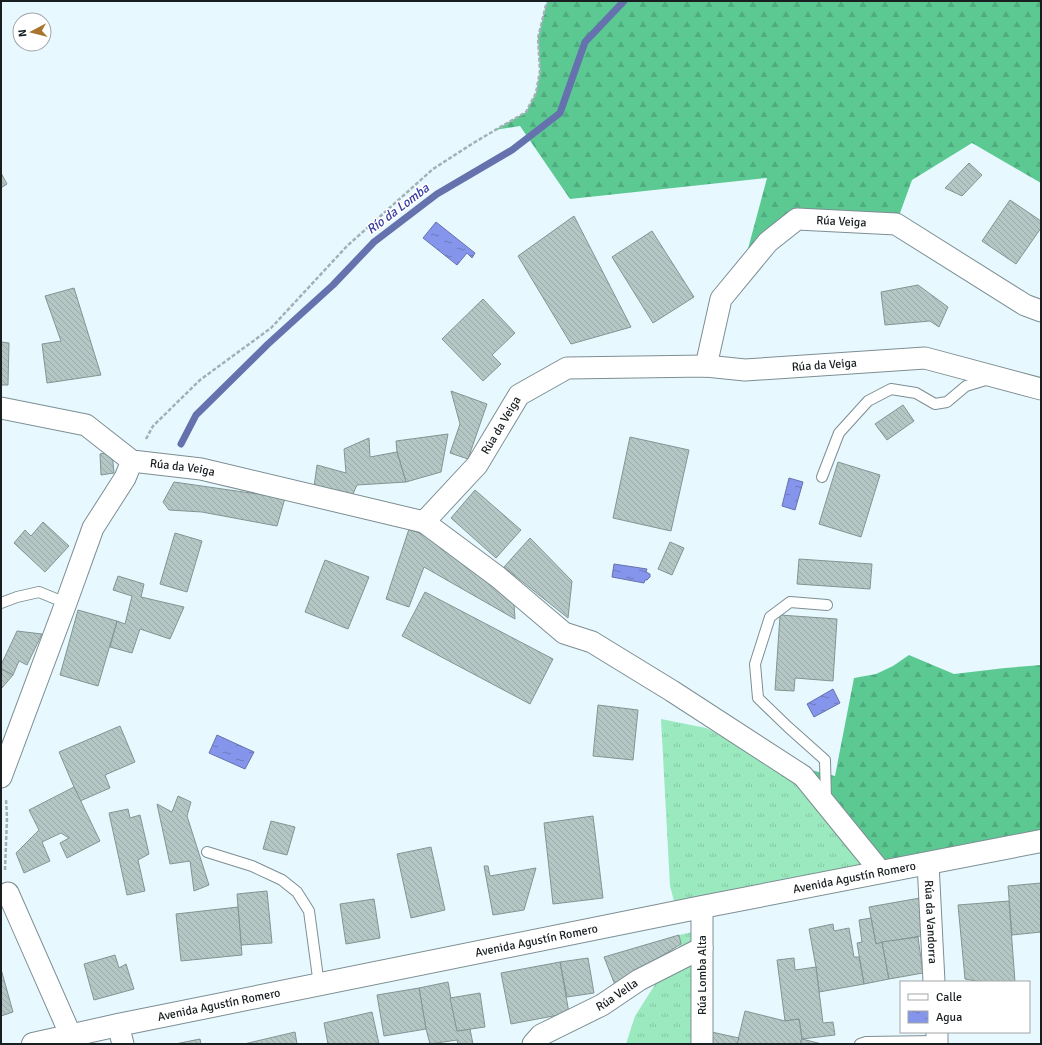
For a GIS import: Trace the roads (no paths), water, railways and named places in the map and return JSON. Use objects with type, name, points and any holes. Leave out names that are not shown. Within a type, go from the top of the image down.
[{"type":"street","name":"Rúa Veiga","points":[[706,366],[721,300],[768,242],[797,219],[896,224],[1025,305],[1041,311]]},
{"type":"street","name":"Rúa da Veiga","points":[[132,461],[202,469],[424,522],[477,465],[519,395],[567,368],[706,366],[745,370],[924,358],[997,376],[1041,389]]},
{"type":"street","points":[[1,408],[86,425],[132,461],[126,478],[93,528],[3,787]]},
{"type":"street","points":[[424,522],[498,577],[564,633],[592,642],[672,691],[803,776],[881,872]]},
{"type":"street","name":"Avenida Agustín Romero","points":[[33,1044],[71,1036],[121,1035],[320,984],[702,907],[1041,841]]},
{"type":"street","name":"Rúa da Vandorra","points":[[928,863],[934,981]]},
{"type":"street","points":[[8,893],[71,1036]]},
{"type":"street","name":"Rúa Lomba Alta","points":[[702,907],[702,1044]]},
{"type":"street","name":"Rúa Vella","points":[[534,1044],[541,1035],[602,1005],[639,980],[702,948]]},
{"type":"lane","points":[[822,477],[838,433],[868,401],[891,389],[916,394],[935,404],[947,402],[966,386],[997,376]]},
{"type":"lane","points":[[1,604],[17,597],[39,592],[66,603]]},
{"type":"lane","points":[[826,804],[825,760],[758,698],[755,664],[770,617],[790,602],[827,605]]},
{"type":"lane","points":[[208,852],[252,866],[282,880],[297,892],[309,910],[320,984]]},
{"type":"lane","points":[[860,1044],[866,1042],[937,1039]]},
{"type":"water","points":[[436,222],[475,253],[472,258],[467,253],[457,265],[423,238]]},
{"type":"water","points":[[789,478],[803,482],[795,510],[782,506]]},
{"type":"water","points":[[614,564],[647,569],[646,572],[650,574],[650,577],[645,580],[644,583],[612,577]]},
{"type":"water","points":[[833,689],[840,703],[814,717],[807,704]]},
{"type":"water","points":[[217,735],[254,752],[245,769],[209,753]]},
{"type":"waterway","name":"Río da Lomba","points":[[181,444],[196,415],[268,344],[333,285],[374,242],[437,194],[512,150],[560,113],[585,42],[624,1]]}]
